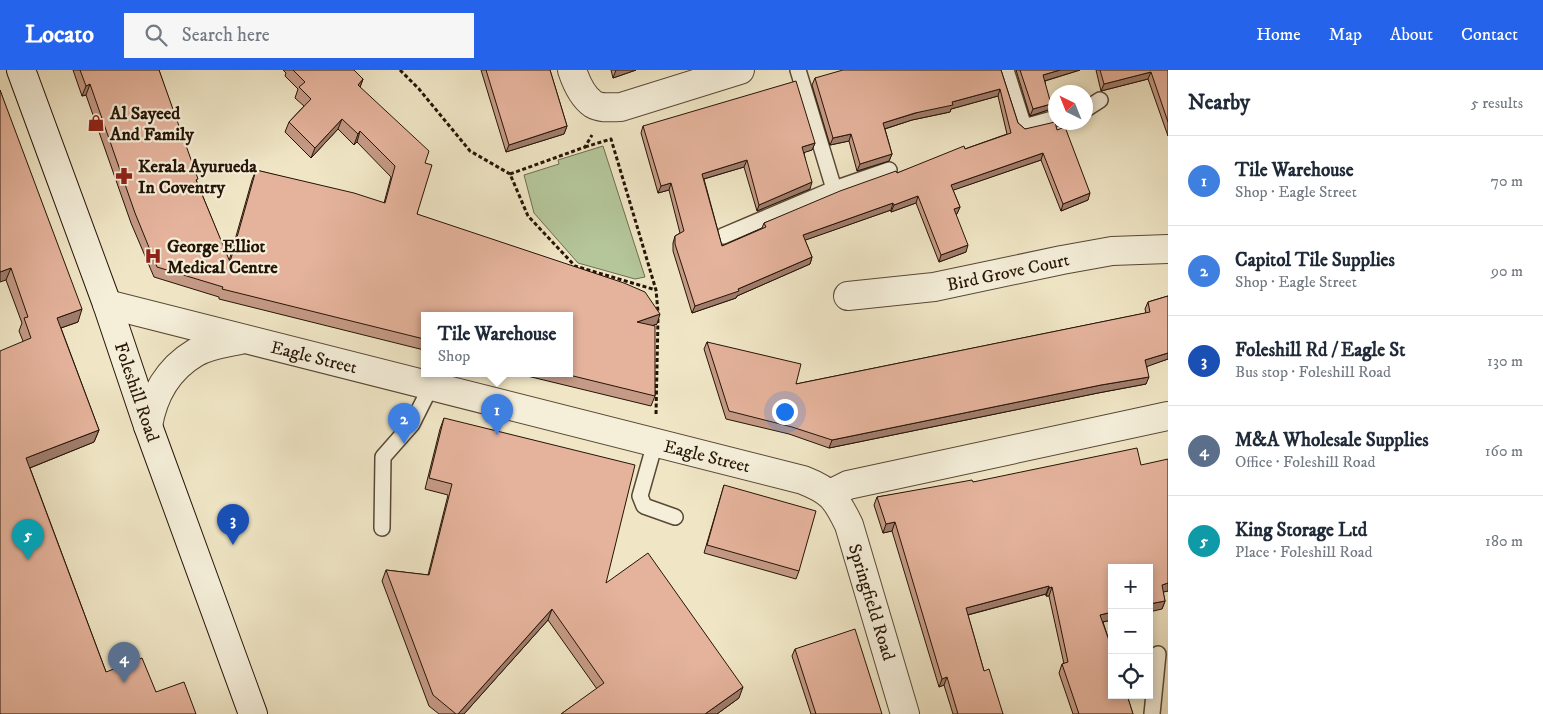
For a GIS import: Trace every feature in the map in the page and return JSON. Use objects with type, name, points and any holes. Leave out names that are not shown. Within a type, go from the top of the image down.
[{"type":"street","name":"Foleshill Road","points":[[21,70],[107,304],[148,426],[253,714]]},
{"type":"street","points":[[572,70],[583,93],[600,106],[621,107],[740,70]]},
{"type":"street","name":"Bird Grove Court","points":[[848,296],[934,287],[1112,251],[1168,249]]},
{"type":"street","name":"Eagle Street","points":[[107,304],[803,480],[818,486],[830,494]]},
{"type":"street","name":"Eagle Street","points":[[148,426],[151,408],[159,390],[172,371],[196,352],[244,339]]},
{"type":"street","points":[[830,494],[848,485],[1168,416]]},
{"type":"street","name":"Springfield Road","points":[[830,494],[840,507],[849,525],[905,714]]},
{"type":"lane","points":[[798,70],[834,189]]},
{"type":"lane","points":[[1006,70],[1024,127],[1048,120]]},
{"type":"lane","points":[[1093,104],[1100,100]]},
{"type":"lane","points":[[723,236],[834,189],[889,170]]},
{"type":"lane","points":[[382,528],[383,458],[412,424],[431,386]]},
{"type":"lane","points":[[652,442],[640,496],[644,506],[674,517]]},
{"type":"lane","points":[[1152,714],[1158,654]]},
{"type":"path","points":[[400,70],[419,89],[470,151],[510,174],[528,216],[575,266],[656,290]]},
{"type":"path","points":[[585,147],[600,106]]},
{"type":"path","points":[[510,174],[611,138],[656,290],[658,312],[658,410],[652,442]]},
{"type":"green space","points":[[603,146],[645,277],[635,279],[578,263],[534,213],[524,175],[559,164],[558,160]]},
{"type":"building","points":[[80,70],[159,70],[198,179],[196,180],[230,262],[256,170],[354,193],[385,203],[395,166],[360,131],[358,134],[342,119],[315,148],[289,122],[311,99],[299,87],[305,82],[293,70],[354,70],[363,79],[358,85],[429,151],[425,163],[432,165],[417,214],[624,283],[645,292],[660,314],[637,322],[655,326],[655,396],[573,376],[573,312],[421,312],[421,338],[222,289],[223,287],[157,267],[135,213],[90,84],[86,86]]},
{"type":"building","points":[[486,70],[550,70],[567,126],[509,145]]},
{"type":"building","points":[[843,70],[1001,70],[1018,123],[1025,129],[1048,124],[1048,130],[1066,130],[1090,193],[1063,204],[1043,153],[951,185],[960,207],[954,209],[968,245],[941,255],[918,196],[803,235],[812,257],[738,289],[739,291],[695,306],[675,244],[675,236],[684,231],[671,183],[661,186],[643,126],[796,81],[815,143],[802,147],[812,182],[759,205],[747,160],[702,174],[722,246],[766,227],[764,223],[840,191],[896,171],[897,173],[964,146],[965,149],[1011,133],[1000,89],[952,102],[953,105],[915,113],[883,123],[892,154],[860,164],[851,134],[833,138],[815,78]]},
{"type":"building","points":[[1020,70],[1060,70],[1043,75],[1048,93],[1048,105],[1033,109]]},
{"type":"building","points":[[1100,70],[1168,70],[1168,122],[1151,72],[1104,84]]},
{"type":"building","points":[[0,90],[82,309],[57,318],[99,430],[26,458],[106,672],[142,658],[156,692],[184,682],[196,714],[0,714],[0,351],[31,338],[24,318],[28,317],[11,268],[0,272]]},
{"type":"building","points":[[1168,296],[1168,353],[1145,360],[1149,377],[1101,385],[832,440],[792,427],[729,411],[707,342],[801,364],[796,384],[1150,312],[1148,302]]},
{"type":"building","points":[[444,418],[635,465],[606,583],[648,553],[743,687],[705,714],[561,714],[604,683],[552,609],[458,714],[433,695],[386,570],[429,575],[452,484],[429,478]]},
{"type":"building","points":[[1137,448],[1141,465],[1168,459],[1168,583],[1162,585],[1165,601],[1153,603],[1153,564],[1108,564],[1108,613],[1100,615],[1108,638],[1108,699],[1128,699],[1133,714],[1079,714],[1062,664],[1068,662],[1052,587],[1049,588],[1049,586],[966,608],[984,671],[989,669],[1003,714],[958,714],[947,677],[942,679],[895,522],[886,524],[877,497],[972,480],[973,482]]},
{"type":"building","points":[[724,485],[816,511],[799,571],[707,545]]},
{"type":"building","points":[[855,629],[882,714],[816,714],[795,649]]},
{"type":"place","name":"Al Sayeed And Family","points":[[96,123]]},
{"type":"place","name":"Kerala Ayurueda In Coventry","points":[[124,176]]},
{"type":"place","name":"George Elliot Medical Centre","points":[[153,256]]},
{"type":"place","name":"Tile Warehouse","points":[[497,435]]},
{"type":"place","name":"Capitol Tile Supplies","points":[[404,444]]},
{"type":"place","name":"Foleshill Rd / Eagle St","points":[[233,545]]},
{"type":"place","name":"King Storage Ltd","points":[[28,560]]},
{"type":"place","name":"M&A Wholesale Supplies","points":[[124,683]]}]
